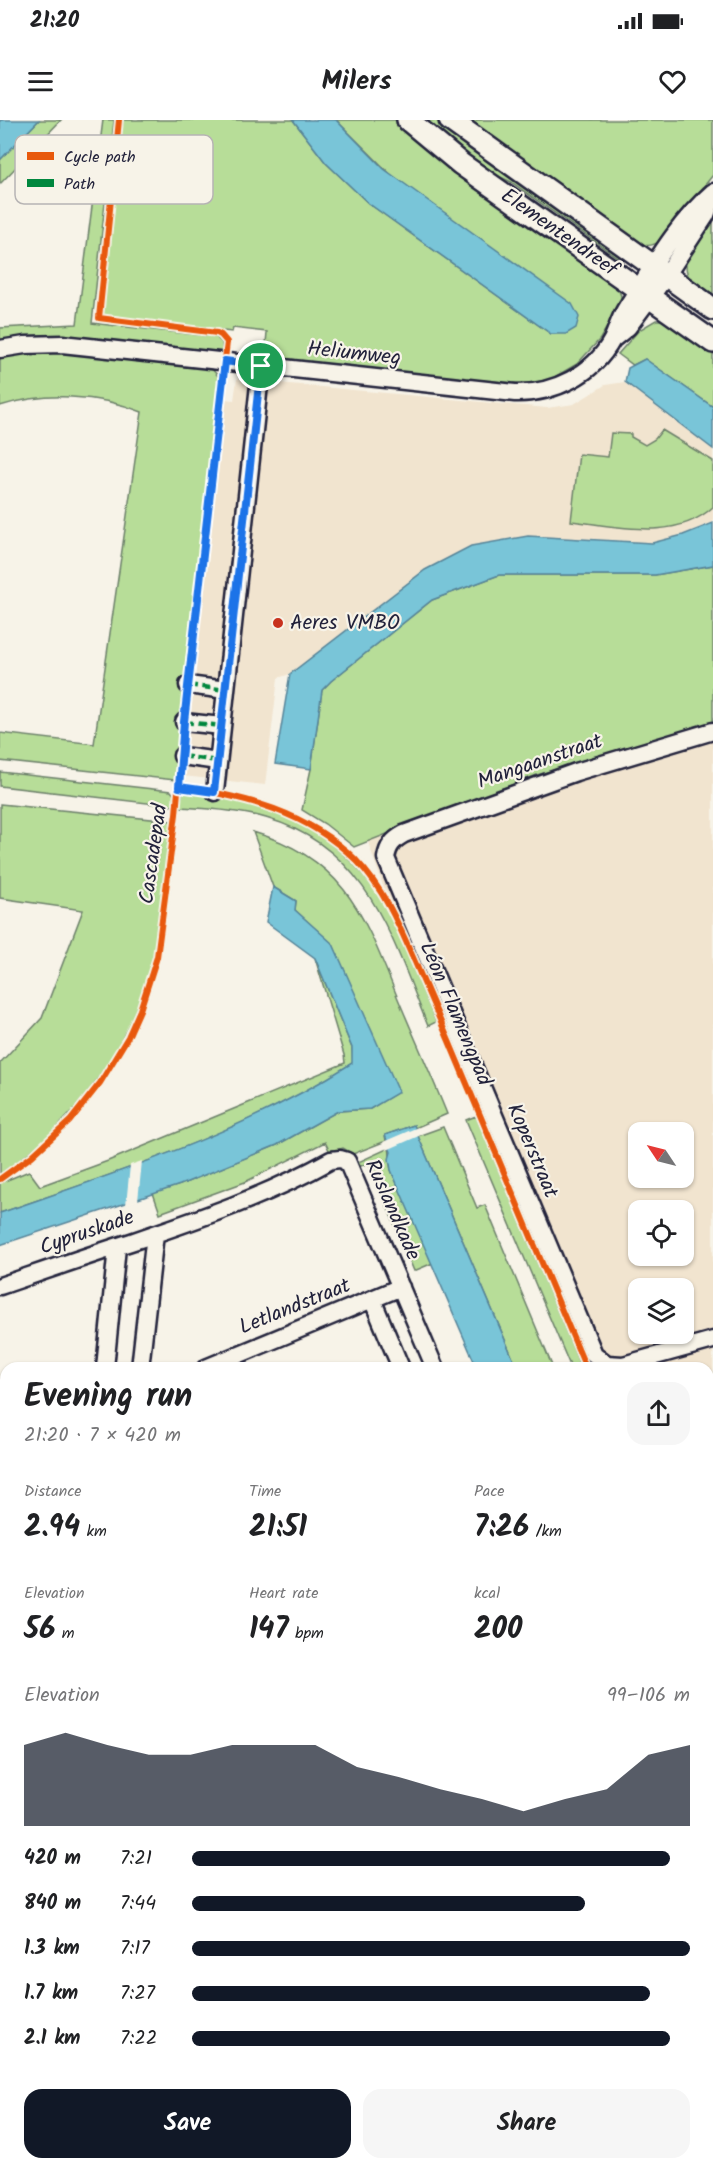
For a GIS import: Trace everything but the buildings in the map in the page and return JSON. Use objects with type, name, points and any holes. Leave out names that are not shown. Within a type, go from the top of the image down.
[{"type":"main road","name":"Elementendreef","points":[[408,120],[461,164],[713,342]]},
{"type":"main road","name":"Elementendreef","points":[[450,120],[713,309]]},
{"type":"street","name":"Heliumweg","points":[[0,349],[25,345],[63,344],[532,393],[547,391],[573,379],[602,355],[613,339],[628,327],[644,294],[706,215],[713,194]]},
{"type":"street","points":[[214,792],[261,366]]},
{"type":"street","points":[[188,685],[226,690]]},
{"type":"street","points":[[184,722],[222,726]]},
{"type":"street","name":"Mangaanstraat","points":[[388,848],[394,839],[404,834],[543,783],[713,731]]},
{"type":"street","points":[[182,756],[218,761]]},
{"type":"street","name":"Koperstraat","points":[[388,848],[386,858],[390,869],[594,1354],[604,1362]]},
{"type":"street","name":"Ruslandkade","points":[[155,1234],[234,1205],[331,1160],[347,1161],[432,1362]]},
{"type":"street","points":[[141,1362],[155,1234]]},
{"type":"street","name":"Cypruskade","points":[[0,1286],[155,1234]]},
{"type":"street","points":[[106,1362],[117,1247]]},
{"type":"street","name":"Letlandstraat","points":[[220,1362],[401,1287]]},
{"type":"street","points":[[372,1299],[398,1362]]},
{"type":"street","name":"Koperstraat","points":[[633,1362],[713,1340]]},
{"type":"shaded area","name":"Aeres VMBO","points":[[237,379],[547,408],[574,404],[605,385],[625,382],[713,449],[713,522],[683,535],[652,543],[528,536],[425,570],[290,674],[278,678],[265,785],[183,776],[224,399],[234,400]]},
{"type":"shaded area","points":[[713,710],[713,1362],[585,1362],[398,930],[367,839],[639,729]]},
{"type":"green space","points":[[39,120],[61,120],[47,135],[24,135]]},
{"type":"green space","points":[[103,120],[114,120],[112,135],[101,135]]},
{"type":"green space","points":[[123,120],[293,120],[326,163],[368,203],[551,334],[336,120],[397,120],[408,131],[617,285],[621,303],[600,339],[577,364],[551,379],[527,384],[422,375],[265,356],[267,332],[233,328],[232,332],[105,318],[101,313],[113,204],[213,204],[213,135],[121,135]]},
{"type":"green space","points":[[418,120],[439,120],[622,253],[618,258],[511,182],[479,167]]},
{"type":"green space","points":[[462,120],[713,120],[713,175],[660,241],[651,245],[642,245],[635,243]]},
{"type":"green space","points":[[15,145],[15,168],[0,184],[0,160]]},
{"type":"green space","points":[[92,204],[105,204],[92,323],[216,337],[222,343],[222,354],[0,342],[0,328],[77,324]]},
{"type":"green space","points":[[713,213],[713,299],[690,279],[686,260]]},
{"type":"green space","points":[[656,320],[664,320],[713,352],[713,407],[645,359],[633,365],[618,354],[639,330]]},
{"type":"green space","points":[[63,351],[209,366],[219,377],[175,780],[0,761],[0,733],[94,744],[142,412],[90,398],[71,397],[35,398],[0,406],[0,356],[24,352]]},
{"type":"green space","points":[[662,430],[713,461],[713,507],[698,518],[681,525],[664,528],[626,528],[571,521],[579,454],[608,457],[611,433],[631,434],[631,437],[645,445],[655,439]]},
{"type":"green space","points":[[713,565],[713,723],[537,775],[354,847],[325,824],[302,810],[311,769],[322,690],[432,600],[499,575],[655,575]]},
{"type":"green space","points":[[0,772],[171,791],[174,795],[173,806],[0,786]]},
{"type":"green space","points":[[184,792],[248,804],[277,814],[304,826],[329,842],[352,862],[372,886],[391,915],[436,1022],[428,1026],[402,961],[372,900],[353,874],[329,850],[301,832],[266,818],[212,809],[180,807]]},
{"type":"green space","points":[[0,804],[171,821],[156,944],[135,1012],[100,1075],[79,1103],[29,1153],[0,1174],[0,1063],[42,1018],[83,910],[0,898]]},
{"type":"green space","points":[[253,832],[285,844],[311,858],[332,876],[348,896],[375,944],[447,1114],[415,1128],[414,1125],[385,1135],[386,1141],[353,1154],[343,1148],[330,1152],[325,1142],[245,1182],[160,1213],[153,1193],[180,1185],[277,1145],[338,1111],[370,1109],[398,1092],[333,945],[295,910],[296,901],[273,887]]},
{"type":"green space","points":[[315,958],[352,1048],[353,1063],[312,1088],[225,1130],[136,1166],[0,1213],[0,1183],[29,1171],[40,1186],[108,1161],[345,1063]]},
{"type":"green space","points":[[448,1022],[590,1362],[587,1362],[445,1023]]},
{"type":"green space","points":[[476,1116],[578,1362],[568,1362],[466,1120]]},
{"type":"green space","points":[[443,1127],[477,1208],[485,1205],[550,1362],[514,1362],[418,1136]]},
{"type":"green space","points":[[389,1148],[391,1170],[433,1263],[414,1271],[369,1163],[358,1167],[356,1163]]},
{"type":"water","points":[[0,120],[39,120],[24,135],[15,135],[15,145],[0,160]]},
{"type":"water","points":[[293,120],[336,120],[384,169],[572,304],[579,317],[576,328],[566,334],[551,334],[368,203],[326,163]]},
{"type":"water","points":[[645,359],[713,407],[713,449],[625,382],[628,368]]},
{"type":"water","points":[[713,523],[713,565],[655,575],[499,575],[432,600],[322,690],[311,769],[275,764],[290,674],[425,570],[471,546],[528,536],[652,543],[683,535]]},
{"type":"water","points":[[273,887],[296,901],[295,910],[333,944],[399,1092],[370,1109],[338,1111],[277,1145],[180,1185],[0,1245],[0,1213],[136,1166],[225,1130],[311,1088],[352,1063],[352,1048],[315,958],[266,922]]},
{"type":"water","points":[[414,1125],[514,1362],[474,1362],[391,1170],[389,1159],[391,1152],[385,1135]]},
{"type":"pier","points":[[418,1127],[421,1135],[387,1150],[383,1142]]},
{"type":"pier","points":[[142,1161],[138,1201],[126,1205],[130,1165]]},
{"type":"marked path","points":[[215,792],[261,366]]},
{"type":"marked path","points":[[188,685],[226,690]]},
{"type":"marked path","points":[[184,722],[222,726]]},
{"type":"marked path","points":[[182,756],[218,761]]},
{"type":"cycle path","name":"Cascadepad","points":[[117,135],[119,120]]},
{"type":"cycle path","name":"Cascadepad","points":[[0,1179],[32,1156],[70,1121],[100,1083],[128,1037],[140,1010],[157,957],[176,814],[184,722],[227,342],[217,333],[99,318],[111,204]]},
{"type":"cycle path","name":"Léon Flamengpad","points":[[179,787],[251,801],[296,818],[337,843],[356,860],[375,883],[409,948],[583,1362]]},
{"type":"place","name":"Aeres VMBO","points":[[278,623]]},
{"type":"route","points":[[225,361],[261,366],[214,792],[179,787],[184,722],[225,361]]}]
